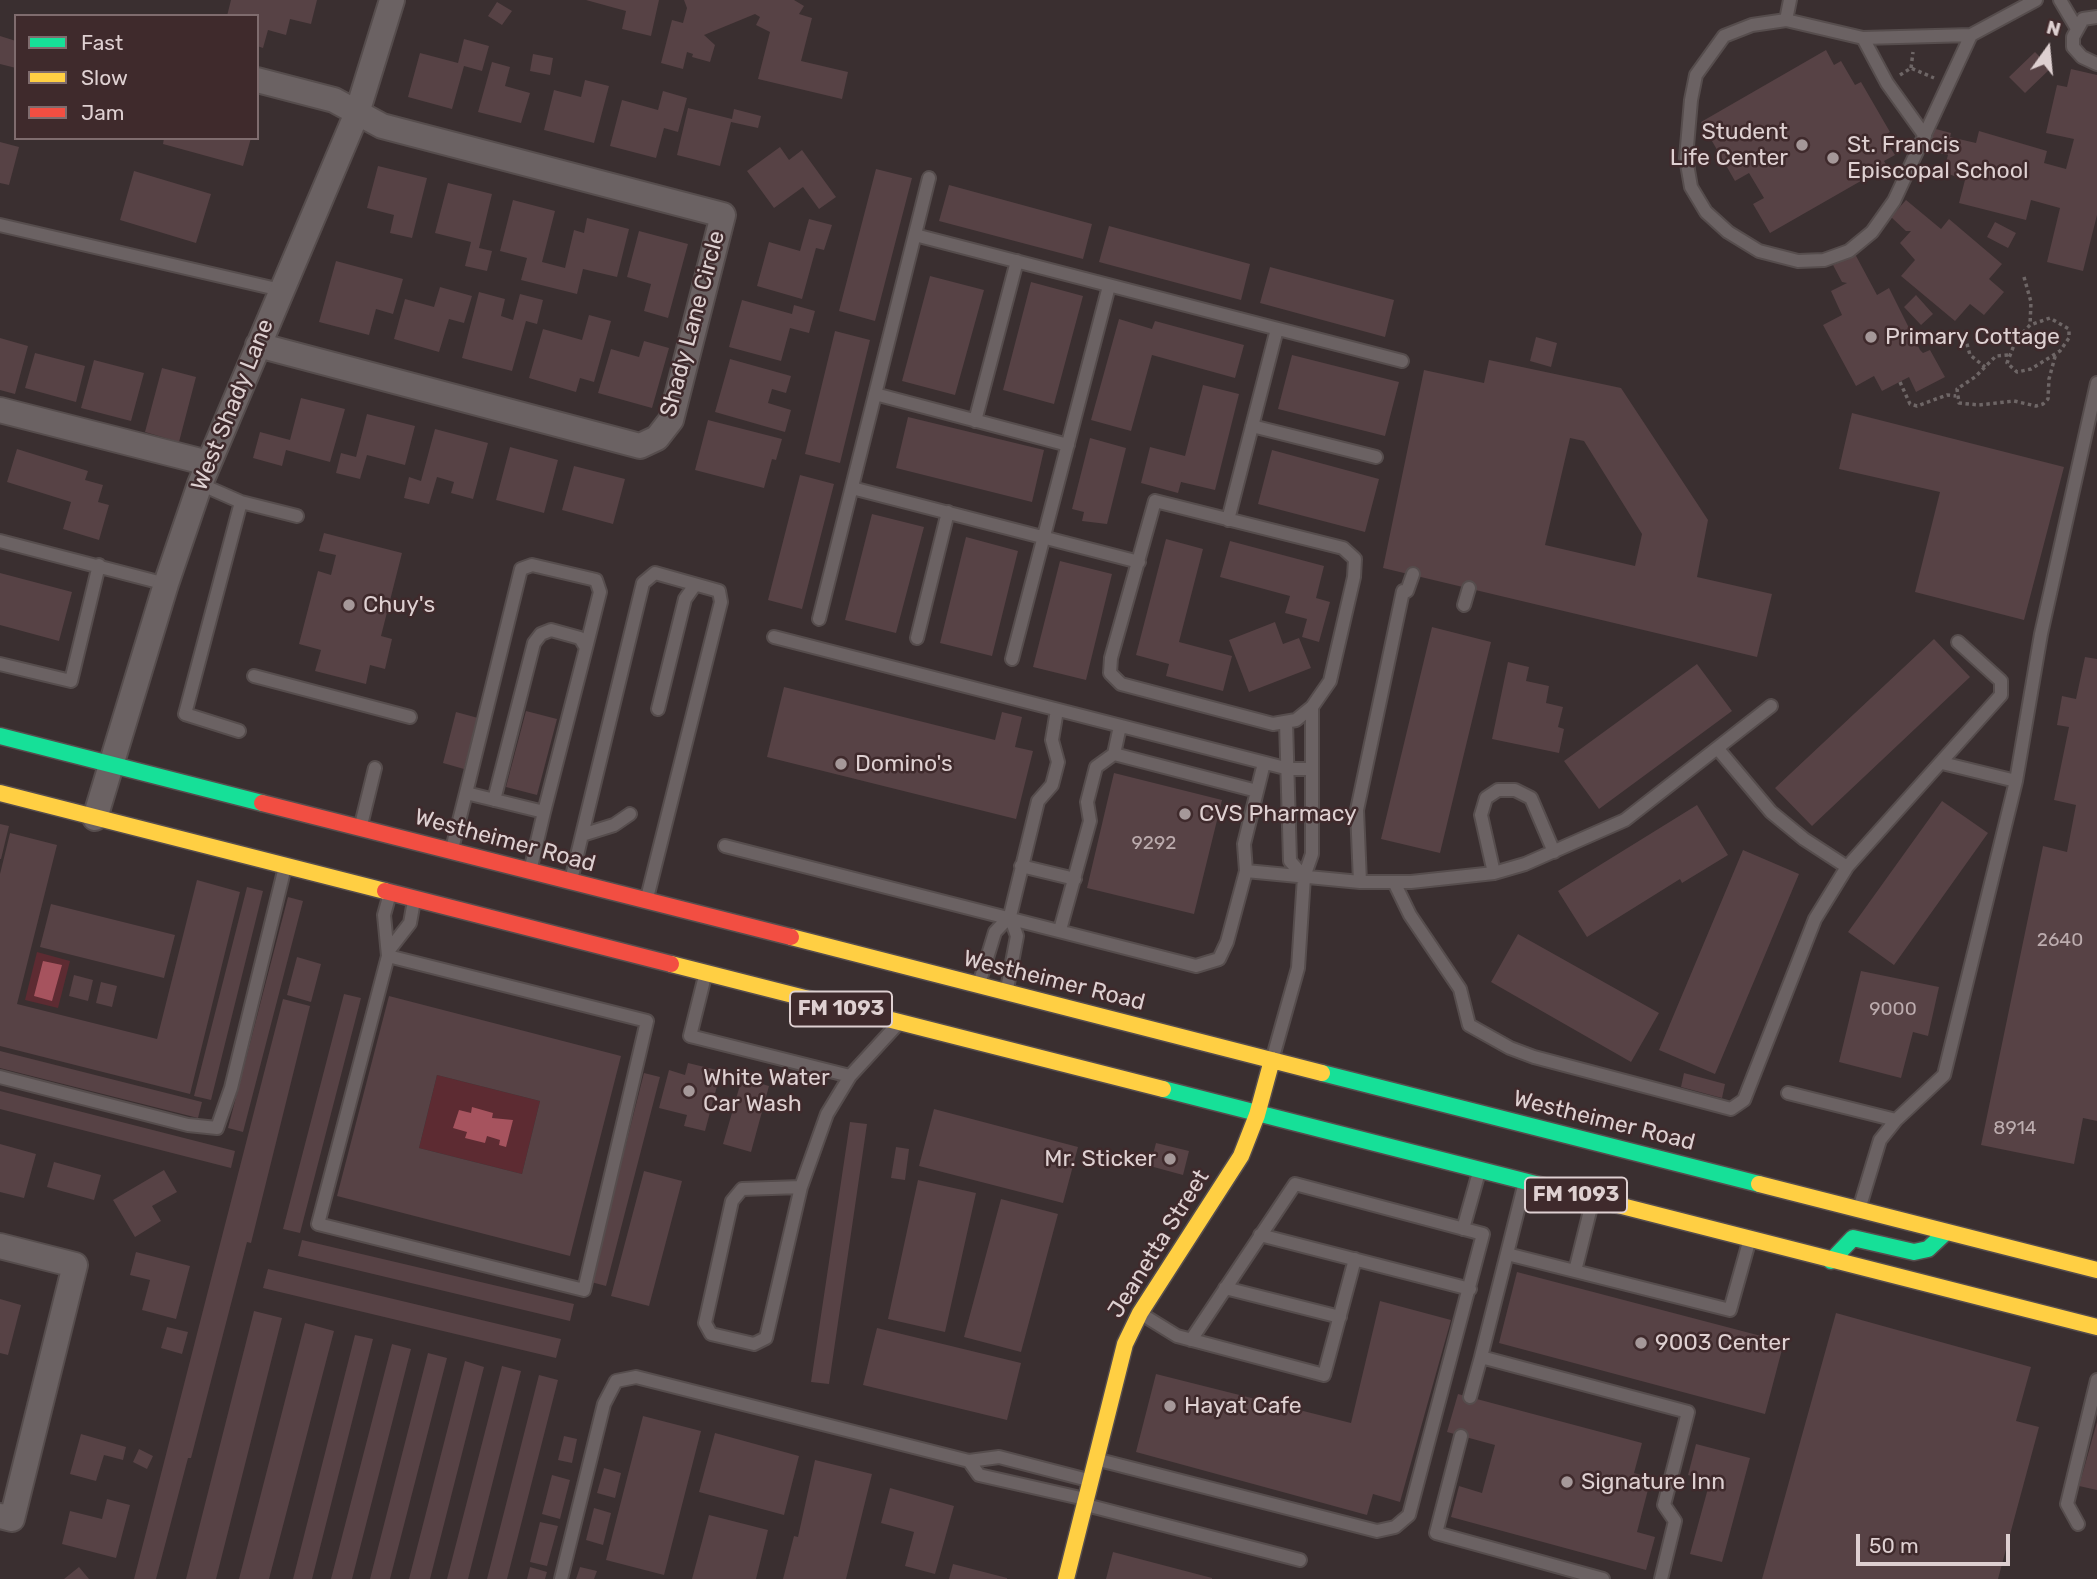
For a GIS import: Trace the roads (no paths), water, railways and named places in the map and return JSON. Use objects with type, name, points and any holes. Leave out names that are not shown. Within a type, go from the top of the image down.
[{"type":"main road","name":"Westheimer Road","points":[[0,736],[2097,1270]]},
{"type":"main road","name":"FM 1093","points":[[0,793],[545,930],[708,967],[899,1024],[2097,1327]]},
{"type":"main road","points":[[353,842],[361,826]]},
{"type":"main road","points":[[197,842],[234,833]]},
{"type":"main road","points":[[447,868],[486,860]]},
{"type":"main road","points":[[391,890],[396,872]]},
{"type":"main road","points":[[545,930],[561,917]]},
{"type":"main road","points":[[698,933],[708,917]]},
{"type":"main road","points":[[946,994],[979,986]]},
{"type":"main road","name":"Jeanetta Street","points":[[1066,1579],[1125,1344],[1140,1313],[1241,1156],[1257,1115],[1272,1060]]},
{"type":"main road","points":[[1702,1188],[1754,1182]]},
{"type":"main road","points":[[1593,1199],[1608,1185]]},
{"type":"main road","points":[[1831,1261],[1853,1238],[1914,1252],[1928,1249],[1946,1231]]},
{"type":"street","name":"West Shady Lane","points":[[95,818],[166,584],[204,474],[357,113],[392,0]]},
{"type":"street","points":[[259,81],[334,100],[357,113]]},
{"type":"street","name":"Shady Lane Circle","points":[[258,345],[640,446],[657,438],[671,420],[723,215],[382,127],[357,113]]},
{"type":"street","points":[[0,411],[204,474]]},
{"type":"street","points":[[0,1246],[75,1265],[6,1517]]},
{"type":"lane","points":[[1786,20],[1790,0]]},
{"type":"lane","points":[[1971,35],[1894,201],[1872,232],[1849,251],[1824,260],[1798,261],[1759,251],[1728,232],[1706,212],[1691,187],[1686,158],[1687,126],[1696,75],[1724,36],[1752,24],[1786,20],[1863,37],[1971,35],[2036,0]]},
{"type":"lane","points":[[2060,0],[2076,27]]},
{"type":"lane","points":[[2097,17],[2083,19],[2076,27],[2073,47],[2082,57],[2097,64]]},
{"type":"lane","points":[[1863,37],[1887,83],[1925,136]]},
{"type":"lane","points":[[819,619],[929,178]]},
{"type":"lane","points":[[0,225],[281,290]]},
{"type":"lane","points":[[915,235],[1402,361]]},
{"type":"lane","points":[[975,421],[1017,261]]},
{"type":"lane","points":[[1012,659],[1109,286]]},
{"type":"lane","points":[[1228,520],[1277,329]]},
{"type":"lane","points":[[1859,1209],[1880,1140],[1896,1120],[1944,1075],[2016,781],[2041,634],[2097,383]]},
{"type":"lane","points":[[875,394],[1068,445]]},
{"type":"lane","points":[[1252,426],[1376,457]]},
{"type":"lane","points":[[204,474],[241,502],[297,516]]},
{"type":"lane","points":[[852,488],[1139,562]]},
{"type":"lane","points":[[1155,501],[1343,548],[1355,559],[1354,577],[1330,681],[1312,707],[1296,720],[1273,724],[1121,684],[1110,673],[1111,658],[1139,562],[1155,501]]},
{"type":"lane","points":[[239,731],[185,714],[241,502]]},
{"type":"lane","points":[[917,638],[948,512]]},
{"type":"lane","points":[[0,541],[166,584]]},
{"type":"lane","points":[[0,664],[71,681],[99,565]]},
{"type":"lane","points":[[452,850],[521,569],[532,565],[596,580],[600,592],[530,871]]},
{"type":"lane","points":[[571,882],[643,583],[655,573],[719,591],[721,602],[646,901]]},
{"type":"lane","points":[[1360,882],[1357,810],[1405,591],[1413,575]]},
{"type":"lane","points":[[658,709],[685,599],[695,584]]},
{"type":"lane","points":[[1464,605],[1469,588]]},
{"type":"lane","points":[[494,800],[534,643],[541,634],[551,630],[580,638],[586,648]]},
{"type":"lane","points":[[774,637],[1264,763],[1289,769],[1312,769]]},
{"type":"lane","points":[[1394,882],[1410,915],[1460,989],[1469,1025],[1510,1048],[1534,1057],[1731,1109],[1744,1100],[1815,919],[1847,867],[2001,695],[2001,681],[1958,642]]},
{"type":"lane","points":[[254,676],[410,717]]},
{"type":"lane","points":[[1246,871],[1360,882],[1394,882],[1494,873],[1554,852],[1625,820],[1771,706]]},
{"type":"lane","points":[[1272,1060],[1298,968],[1304,877],[1312,854],[1312,707]]},
{"type":"lane","points":[[1006,993],[1017,936],[1010,916],[1020,866],[1038,801],[1052,785],[1058,762],[1052,740],[1057,710]]},
{"type":"lane","points":[[1286,722],[1290,861],[1304,877]]},
{"type":"lane","points":[[1060,930],[1090,821],[1087,802],[1096,767],[1114,754],[1120,726]]},
{"type":"lane","points":[[1718,749],[1771,812],[1847,867]]},
{"type":"lane","points":[[1114,754],[1257,791]]},
{"type":"lane","points":[[725,846],[1010,916],[1196,966],[1219,959],[1227,942],[1246,871],[1244,844],[1264,763]]},
{"type":"lane","points":[[1942,763],[2016,781]]},
{"type":"lane","points":[[361,826],[375,768]]},
{"type":"lane","points":[[1494,873],[1481,815],[1486,798],[1499,790],[1515,790],[1531,798],[1554,852]]},
{"type":"lane","points":[[466,793],[544,812]]},
{"type":"lane","points":[[582,835],[614,825],[630,814]]},
{"type":"lane","points":[[0,1077],[188,1125],[217,1128],[231,1088],[286,864]]},
{"type":"lane","points":[[1020,866],[1075,879]]},
{"type":"lane","points":[[389,953],[384,915],[391,890]]},
{"type":"lane","points":[[389,953],[647,1021],[584,1290],[318,1224],[389,953],[410,923],[415,897]]},
{"type":"lane","points":[[979,986],[995,932],[1010,916]]},
{"type":"lane","points":[[708,967],[690,1036],[850,1076]]},
{"type":"lane","points":[[801,1187],[742,1189],[732,1201],[705,1323],[711,1334],[754,1344],[766,1338],[801,1187],[827,1114],[850,1076],[880,1040],[899,1024]]},
{"type":"lane","points":[[1788,1093],[1896,1120]]},
{"type":"lane","points":[[1463,1229],[1479,1172]]},
{"type":"lane","points":[[1470,1397],[1525,1183]]},
{"type":"lane","points":[[1095,1459],[1377,1531],[1395,1527],[1409,1515],[1483,1234],[1294,1184],[1191,1340]]},
{"type":"lane","points":[[1575,1271],[1593,1199]]},
{"type":"lane","points":[[1260,1235],[1469,1289]]},
{"type":"lane","points":[[1507,1254],[1730,1310],[1749,1240]]},
{"type":"lane","points":[[1140,1313],[1177,1336],[1324,1375],[1355,1259]]},
{"type":"lane","points":[[1225,1288],[1340,1318]]},
{"type":"lane","points":[[1481,1357],[1688,1412],[1664,1505],[1675,1521],[1661,1579]]},
{"type":"lane","points":[[561,1579],[604,1404],[616,1381],[636,1377],[969,1461],[999,1457],[1089,1480]]},
{"type":"lane","points":[[2078,1524],[2067,1504],[2097,1381]]},
{"type":"lane","points":[[1461,1436],[1436,1533],[1603,1579]]},
{"type":"lane","points":[[969,1461],[979,1475],[1300,1560]]},
{"type":"place","name":"Student Life Center","points":[[1802,145]]},
{"type":"place","name":"St. Francis Episcopal School","points":[[1833,158]]},
{"type":"place","name":"Primary Cottage","points":[[1871,337]]},
{"type":"place","name":"Chuy's","points":[[349,605]]},
{"type":"place","name":"Domino's","points":[[841,764]]},
{"type":"place","name":"CVS Pharmacy","points":[[1185,814]]},
{"type":"place","name":"White Water Car Wash","points":[[689,1091]]},
{"type":"place","name":"Mr. Sticker","points":[[1170,1159]]},
{"type":"place","name":"9003 Center","points":[[1641,1343]]},
{"type":"place","name":"Hayat Cafe","points":[[1170,1406]]},
{"type":"place","name":"Signature Inn","points":[[1567,1482]]}]
